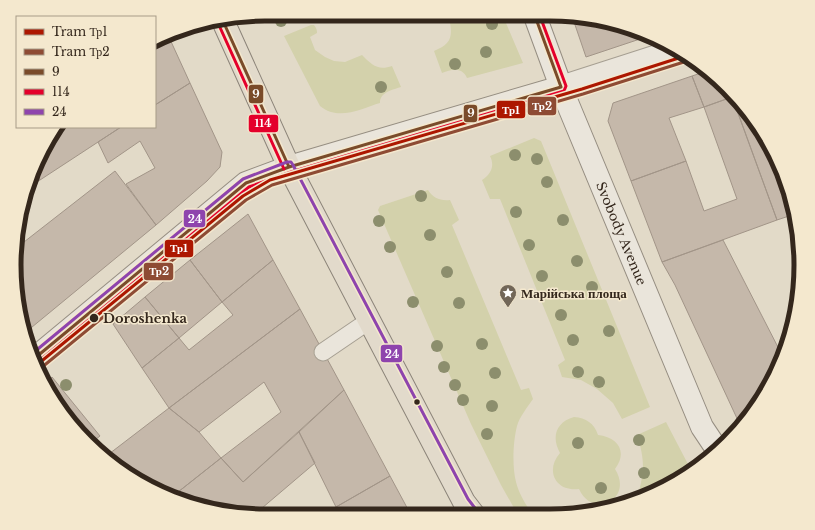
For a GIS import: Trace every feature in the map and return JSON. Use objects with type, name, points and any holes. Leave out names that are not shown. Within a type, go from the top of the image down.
[{"type":"main road","name":"Svobody Avenue","points":[[538,21],[561,87],[702,427],[714,445]]},
{"type":"main road","points":[[225,25],[289,167],[464,502],[469,509]]},
{"type":"main road","points":[[39,355],[246,183],[289,167],[561,87],[669,52]]},
{"type":"lane","points":[[323,352],[370,320]]},
{"type":"shaded area","points":[[454,21],[505,21],[523,63],[467,78],[465,74],[456,70],[442,73],[434,51],[449,41],[451,33],[450,23]]},
{"type":"shaded area","points":[[314,25],[317,30],[317,33],[310,37],[315,50],[325,57],[334,61],[345,62],[362,55],[376,66],[383,68],[392,66],[401,87],[390,90],[384,94],[380,103],[363,109],[337,113],[331,112],[320,106],[284,36]]},
{"type":"shaded area","points":[[534,138],[541,141],[650,407],[622,419],[613,403],[597,389],[581,380],[562,377],[558,365],[565,360],[500,199],[490,199],[482,180],[491,170],[492,163],[490,156]]},
{"type":"shaded area","points":[[428,190],[437,198],[450,200],[459,220],[452,225],[521,390],[529,388],[533,399],[518,422],[514,454],[514,469],[517,486],[529,509],[515,509],[501,485],[471,424],[378,210],[380,206]]},
{"type":"shaded area","points":[[574,417],[589,422],[592,424],[598,435],[611,439],[619,446],[621,457],[615,469],[619,480],[619,489],[616,497],[609,502],[599,504],[593,503],[585,498],[579,489],[564,487],[558,483],[555,478],[553,466],[560,453],[556,441],[557,431],[559,426],[568,419]]},
{"type":"shaded area","points":[[666,422],[689,466],[658,484],[639,491],[643,463],[637,435]]},
{"type":"building","points":[[574,23],[613,29],[640,39],[586,57]]},
{"type":"building","points":[[171,41],[190,83],[156,104],[156,47]]},
{"type":"building","points":[[701,73],[728,98],[704,107],[692,76]]},
{"type":"building","points":[[692,76],[704,107],[669,118],[686,161],[631,181],[608,121],[613,103]]},
{"type":"building","points":[[190,83],[222,152],[220,167],[207,181],[156,225],[126,184],[155,168],[140,141],[108,163],[98,142],[119,128],[156,128],[156,104]]},
{"type":"building","points":[[728,98],[736,107],[777,220],[662,262],[631,181],[686,161],[704,211],[737,199],[704,107]]},
{"type":"building","points":[[736,107],[753,129],[769,157],[781,187],[789,216],[777,220]]},
{"type":"building","points":[[63,128],[119,128],[40,180],[38,176],[46,157]]},
{"type":"building","points":[[115,171],[156,225],[29,329],[23,297],[21,265],[22,243]]},
{"type":"building","points":[[38,176],[40,180],[36,183]]},
{"type":"building","points":[[248,214],[273,260],[222,302],[190,260]]},
{"type":"building","points":[[723,240],[779,349],[769,373],[753,401],[738,421],[675,285],[662,262]]},
{"type":"building","points":[[190,260],[222,302],[179,338],[145,297]]},
{"type":"building","points":[[273,260],[300,309],[169,408],[142,368],[179,338],[189,350],[233,315],[222,302]]},
{"type":"building","points":[[145,297],[179,338],[142,368],[113,324]]},
{"type":"building","points":[[300,309],[344,390],[243,482],[221,458],[281,412],[264,382],[199,432],[169,408]]},
{"type":"building","points":[[52,377],[100,436],[95,440],[92,438],[71,414],[50,379]]},
{"type":"building","points":[[344,390],[390,476],[336,507],[299,432]]},
{"type":"building","points":[[169,408],[199,432],[221,458],[178,492],[157,484],[129,468],[110,453]]},
{"type":"building","points":[[299,432],[315,463],[261,509],[233,507],[217,504],[202,501],[178,492],[221,458],[243,482]]},
{"type":"building","points":[[390,476],[408,509],[337,509],[336,507]]},
{"type":"tram line","name":"Тр1","points":[[41,361],[243,196],[270,180],[582,89],[679,58]]},
{"type":"tram line","name":"Тр2","points":[[43,366],[246,200],[272,185],[583,94],[685,62]]},
{"type":"transit line","name":"9","points":[[39,355],[246,183],[289,167],[561,87],[537,21]]},
{"type":"transit line","name":"114","points":[[41,360],[249,187],[291,172],[564,91],[566,86],[542,21]]},
{"type":"transit line","name":"9","points":[[225,25],[289,167]]},
{"type":"transit line","name":"114","points":[[219,26],[284,169]]},
{"type":"transit line","name":"24","points":[[37,350],[243,179],[287,162],[291,162],[468,499],[476,509]]},
{"type":"place","name":"Марійська площа","points":[[508,308]]},
{"type":"place","name":"Doroshenka","points":[[94,318]]}]
